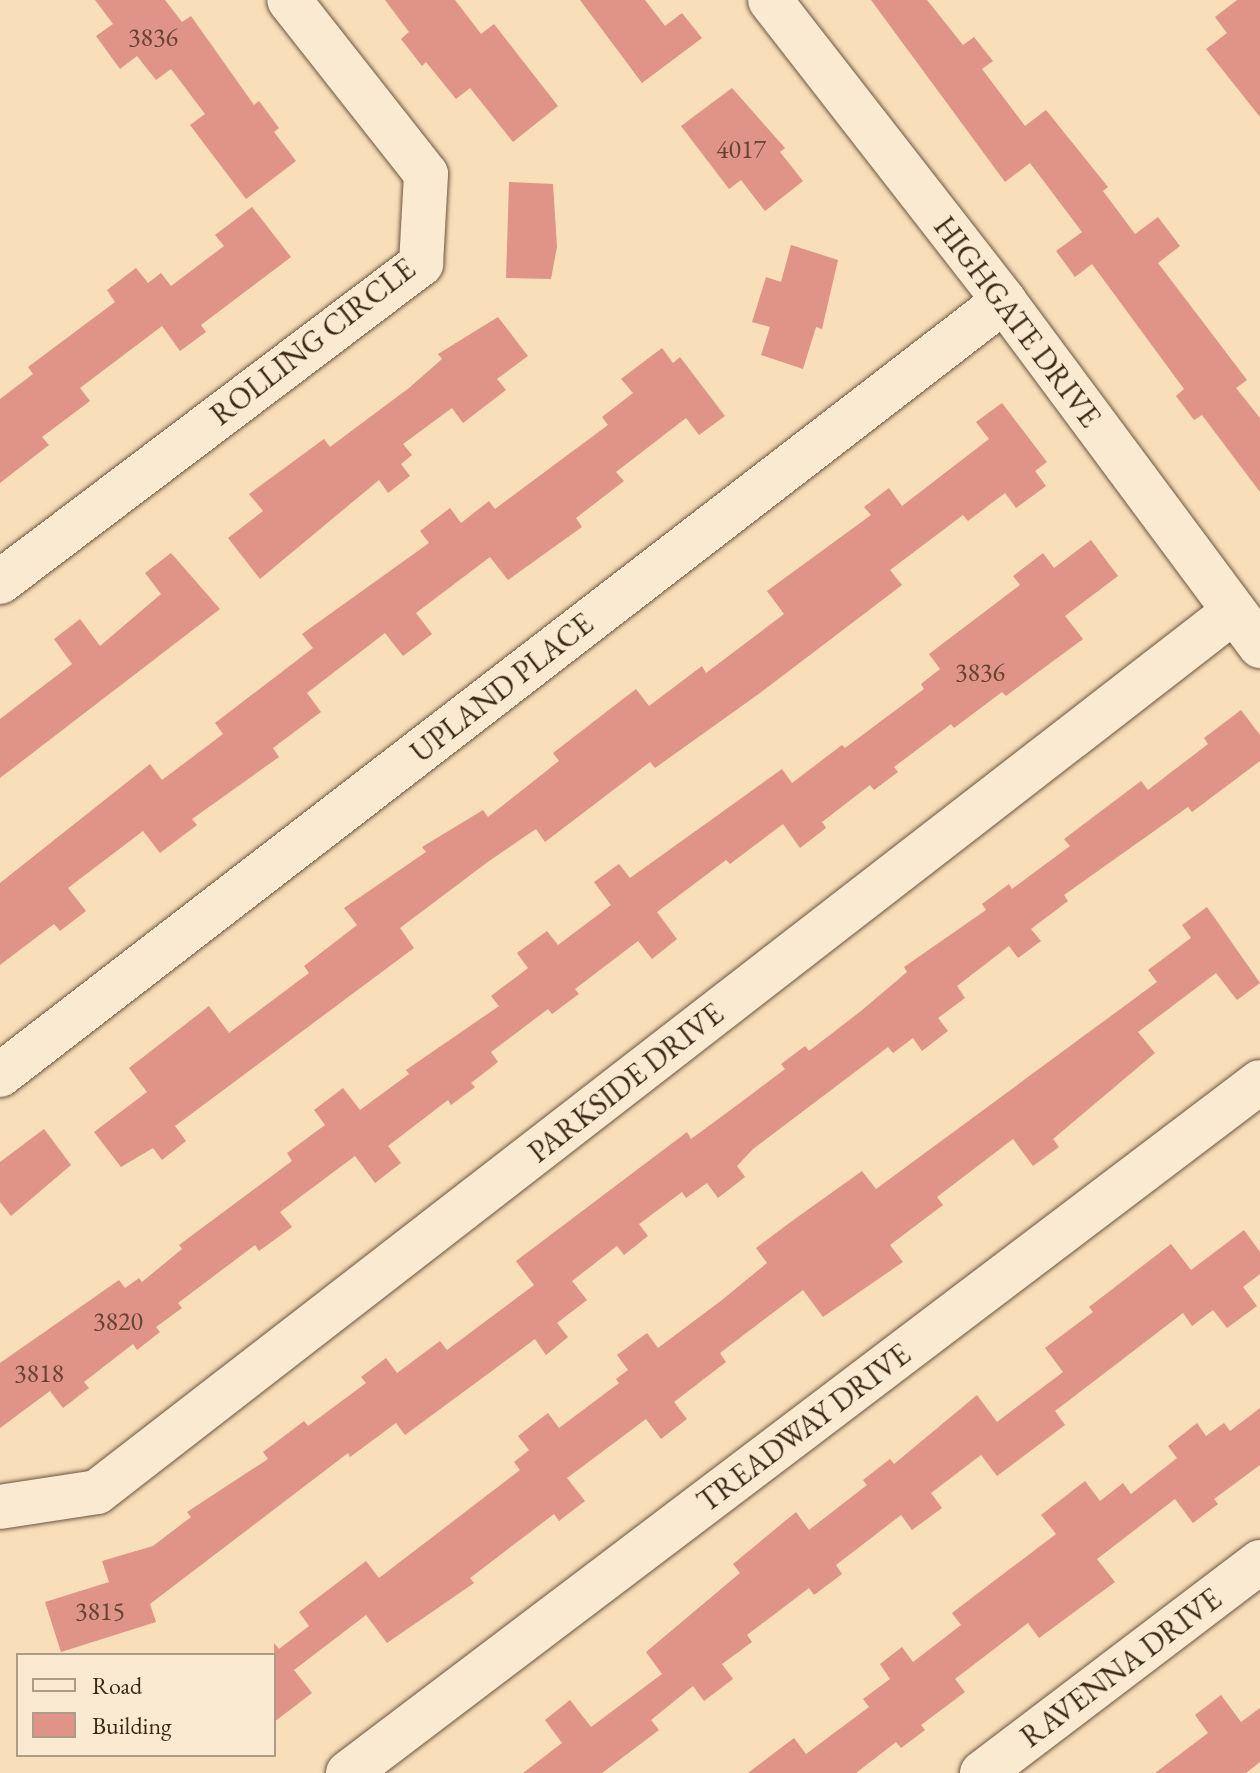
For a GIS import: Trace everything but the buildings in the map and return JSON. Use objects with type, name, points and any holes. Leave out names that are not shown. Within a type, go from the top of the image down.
[{"type":"street","name":"ROLLING CIRCLE","points":[[0,582],[421,264],[426,174],[289,0]]},
{"type":"street","name":"HIGHGATE DRIVE","points":[[770,0],[1004,301],[1232,613],[1260,646]]},
{"type":"street","name":"UPLAND PLACE","points":[[0,1075],[1004,301]]},
{"type":"street","name":"PARKSIDE DRIVE","points":[[0,1507],[97,1492],[1232,613]]},
{"type":"street","name":"TREADWAY DRIVE","points":[[348,1773],[1254,1100]]},
{"type":"street","name":"RAVENNA DRIVE","points":[[982,1773],[1260,1562]]}]
